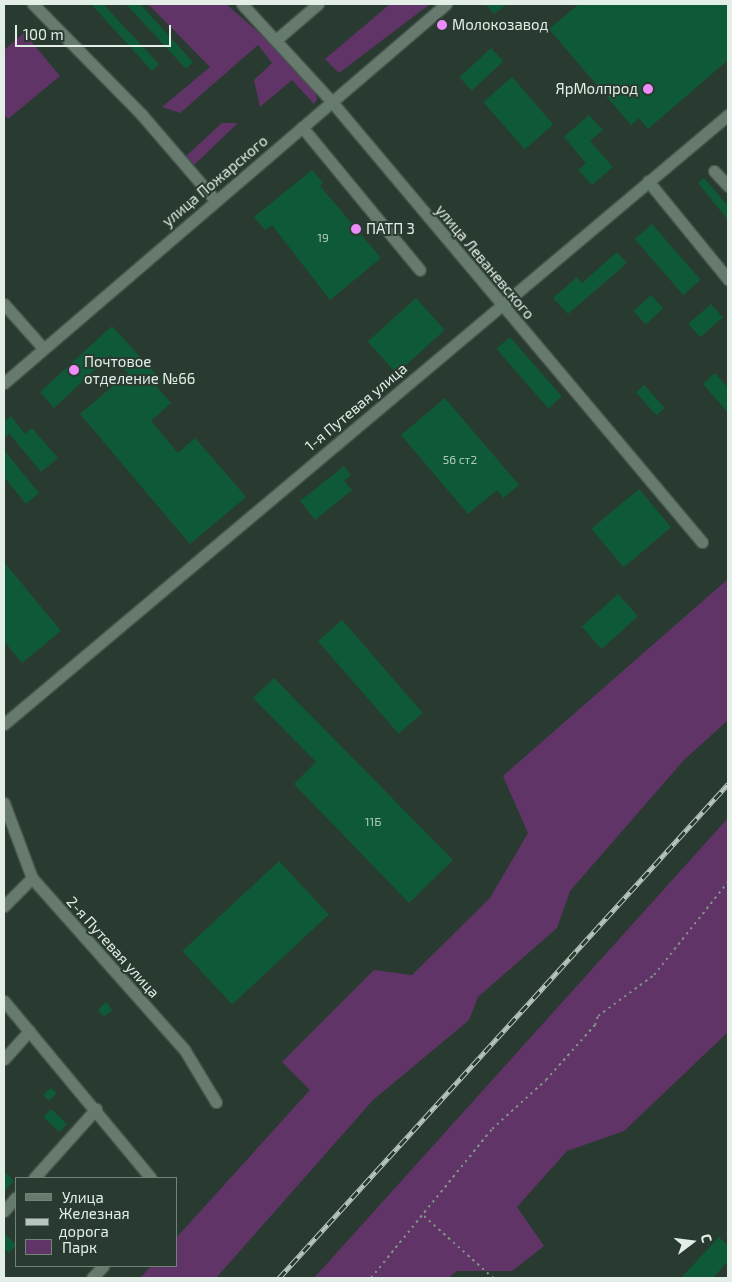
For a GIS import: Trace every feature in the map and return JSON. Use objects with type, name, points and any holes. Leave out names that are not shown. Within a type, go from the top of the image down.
[{"type":"street","points":[[33,4],[142,115],[215,200]]},
{"type":"street","name":"улица Леваневского","points":[[242,4],[277,39],[332,102],[702,542]]},
{"type":"street","points":[[277,39],[318,4]]},
{"type":"street","name":"улица Пожарского","points":[[4,383],[215,200],[446,4]]},
{"type":"street","name":"1-я Путевая улица","points":[[4,724],[728,115]]},
{"type":"street","points":[[302,127],[420,270]]},
{"type":"street","points":[[714,171],[728,186]]},
{"type":"street","points":[[648,181],[728,279]]},
{"type":"street","points":[[4,304],[43,348]]},
{"type":"street","name":"2-я Путевая улица","points":[[4,803],[32,878],[184,1049],[216,1102]]},
{"type":"street","points":[[4,906],[32,878]]},
{"type":"street","points":[[4,1002],[150,1177]]},
{"type":"street","points":[[4,1059],[29,1031]]},
{"type":"street","points":[[35,1177],[96,1110]]},
{"type":"street","points":[[4,1211],[15,1198]]},
{"type":"street","points":[[92,1278],[102,1267]]},
{"type":"path","points":[[371,1278],[391,1249],[423,1216],[492,1129],[546,1080],[595,1025],[598,1016],[654,975],[728,882]]},
{"type":"path","points":[[423,1216],[493,1278]]},
{"type":"green space","points":[[148,4],[226,4],[270,42],[315,91],[317,100],[314,104],[292,80],[260,107],[254,80],[272,63],[258,45],[180,113],[162,107],[210,67]]},
{"type":"green space","points":[[390,4],[430,4],[339,73],[325,59]]},
{"type":"green space","points":[[24,33],[60,76],[8,119],[4,114],[4,50]]},
{"type":"green space","points":[[222,123],[238,123],[194,165],[186,156]]},
{"type":"green space","points":[[728,579],[728,720],[684,760],[570,891],[557,928],[478,997],[469,1020],[373,1100],[216,1278],[140,1278],[150,1267],[178,1267],[178,1236],[310,1090],[282,1062],[374,970],[412,975],[490,898],[528,833],[503,776]]},
{"type":"green space","points":[[728,818],[728,1032],[624,1131],[567,1151],[517,1207],[544,1246],[512,1271],[457,1271],[448,1278],[314,1278]]},
{"type":"building","points":[[91,4],[103,4],[159,64],[152,71]]},
{"type":"building","points":[[126,4],[140,4],[193,62],[186,69]]},
{"type":"building","points":[[485,4],[507,4],[494,14]]},
{"type":"building","name":"ЯрМолпрод","points":[[579,4],[728,4],[728,60],[648,129],[639,118],[631,125],[549,29]]},
{"type":"building","points":[[491,48],[503,61],[472,90],[460,77]]},
{"type":"building","points":[[512,77],[553,125],[525,149],[483,102]]},
{"type":"building","points":[[589,115],[603,130],[590,141],[613,167],[592,185],[578,170],[586,163],[564,137]]},
{"type":"building","points":[[312,170],[323,183],[320,186],[381,258],[330,300],[272,225],[265,230],[254,217]]},
{"type":"building","points":[[704,178],[728,206],[728,220],[698,183]]},
{"type":"building","points":[[652,224],[701,280],[683,295],[635,239]]},
{"type":"building","points":[[617,252],[627,263],[568,314],[553,298],[577,277],[582,283]]},
{"type":"building","points":[[651,295],[663,308],[646,325],[633,311]]},
{"type":"building","points":[[416,298],[445,330],[396,373],[368,341]]},
{"type":"building","points":[[711,304],[723,318],[700,337],[688,324]]},
{"type":"building","points":[[112,326],[162,381],[156,386],[171,403],[151,421],[178,453],[195,438],[246,497],[190,544],[80,414],[128,373],[111,355],[54,408],[40,392]]},
{"type":"building","points":[[510,337],[562,397],[548,408],[496,349]]},
{"type":"building","points":[[715,373],[728,388],[728,413],[703,384]]},
{"type":"building","points":[[644,385],[665,408],[657,415],[636,392]]},
{"type":"building","points":[[445,398],[519,485],[503,498],[497,490],[468,514],[401,435]]},
{"type":"building","points":[[11,416],[25,434],[32,428],[58,458],[41,472],[9,433],[4,438],[4,422]]},
{"type":"building","points":[[4,450],[39,493],[26,504],[4,477]]},
{"type":"building","points":[[344,466],[351,475],[344,481],[352,490],[315,520],[300,501]]},
{"type":"building","points":[[639,489],[671,527],[624,567],[592,529]]},
{"type":"building","points":[[4,562],[61,631],[22,663],[4,641]]},
{"type":"building","points":[[618,594],[638,616],[602,649],[582,627]]},
{"type":"building","points":[[342,620],[423,713],[399,734],[318,641]]},
{"type":"building","points":[[274,678],[453,860],[409,903],[294,784],[316,762],[253,698]]},
{"type":"building","points":[[279,861],[329,914],[232,1004],[182,951]]},
{"type":"building","points":[[106,1002],[112,1010],[104,1017],[98,1010]]},
{"type":"building","points":[[51,1088],[57,1093],[49,1101],[43,1095]]},
{"type":"building","points":[[51,1109],[67,1124],[60,1132],[43,1117]]},
{"type":"building","points":[[4,1171],[14,1181],[4,1191]]},
{"type":"building","points":[[4,1233],[15,1246],[9,1253],[4,1248]]},
{"type":"building","points":[[719,1237],[728,1246],[728,1261],[713,1278],[681,1278]]},
{"type":"railway","points":[[279,1278],[728,784]]},
{"type":"place","name":"Молокозавод","points":[[442,25]]},
{"type":"place","name":"ЯрМолпрод","points":[[648,89]]},
{"type":"place","name":"ПАТП 3","points":[[356,229]]},
{"type":"place","name":"Почтовое отделение №66","points":[[74,370]]}]
